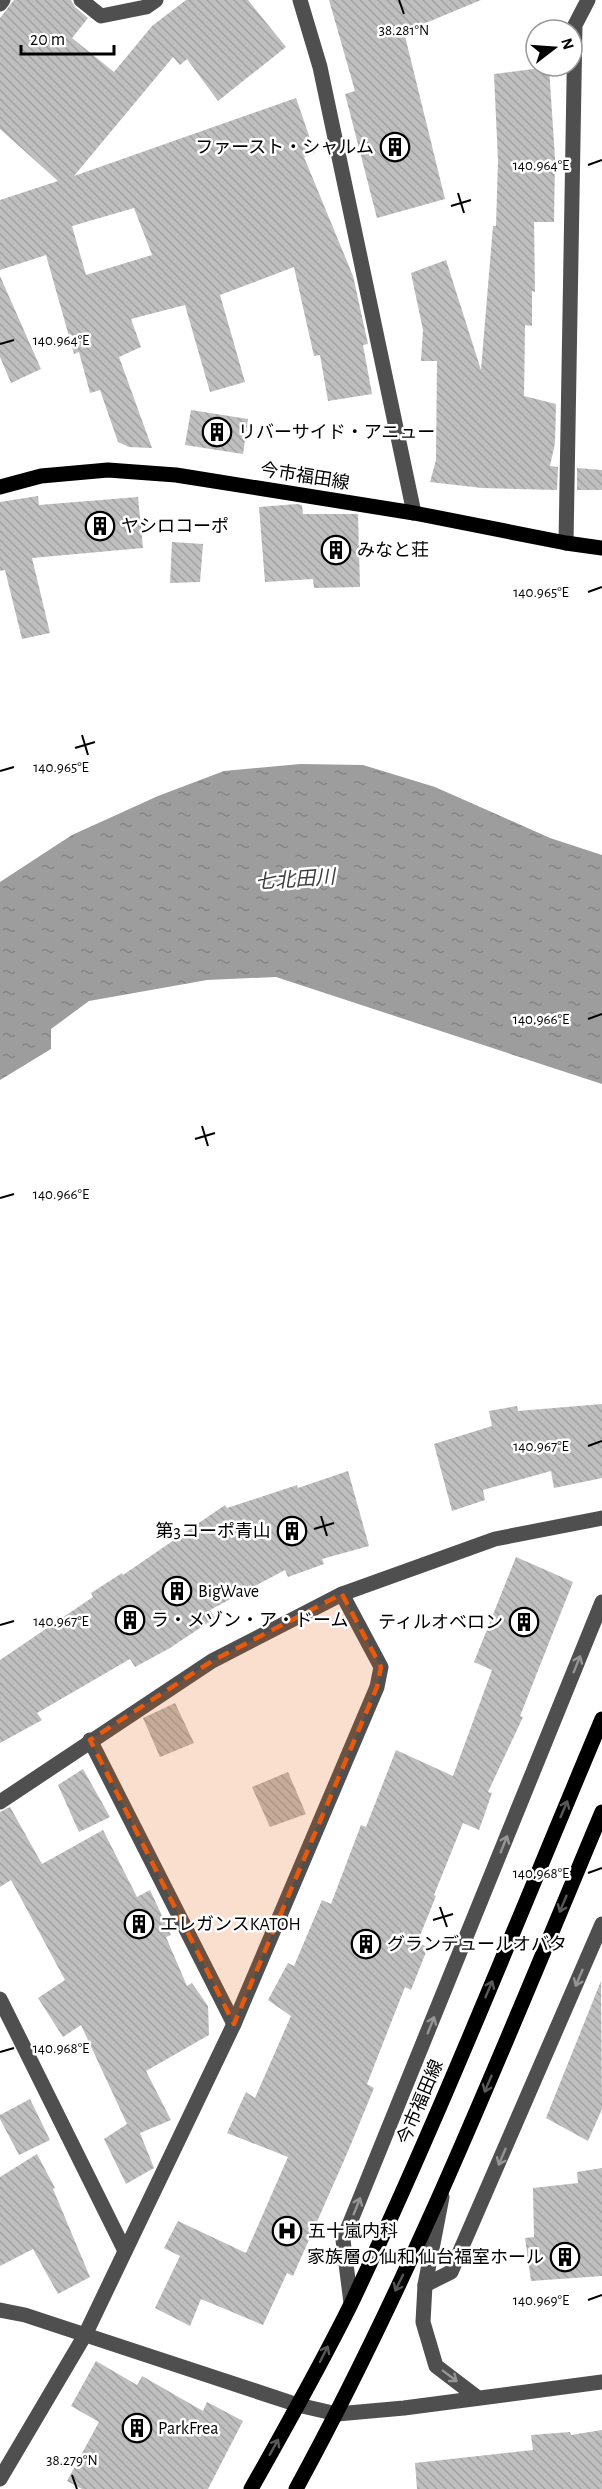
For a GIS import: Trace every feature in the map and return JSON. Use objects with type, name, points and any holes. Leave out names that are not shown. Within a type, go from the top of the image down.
[{"type":"main road","name":"今市福田線","points":[[0,487],[41,476],[108,470],[176,476],[414,513],[602,548]]},
{"type":"main road","name":"今市福田線","points":[[251,2489],[351,2303],[425,2139],[602,1719]]},
{"type":"main road","points":[[296,2489],[337,2414],[442,2194],[602,1812]]},
{"type":"street","points":[[0,4],[3,0]]},
{"type":"street","points":[[81,0],[101,16],[146,7],[156,0]]},
{"type":"street","points":[[300,0],[320,67],[414,513]]},
{"type":"street","points":[[566,543],[575,25],[588,0]]},
{"type":"street","points":[[0,1802],[212,1661],[342,1594],[495,1539],[602,1518]]},
{"type":"street","points":[[0,2479],[85,2335],[234,2024],[377,1687],[381,1667],[342,1594]]},
{"type":"street","points":[[351,2303],[343,2240],[602,1602]]},
{"type":"street","points":[[90,1740],[234,2024]]},
{"type":"street","points":[[425,2285],[451,2272],[602,1924]]},
{"type":"street","points":[[0,1999],[125,2251]]},
{"type":"street","points":[[442,2194],[425,2285],[423,2322],[436,2366],[478,2397]]},
{"type":"street","points":[[0,2310],[25,2315],[298,2405],[337,2414],[404,2408],[602,2382]]},
{"type":"highlighted area","points":[[342,1594],[381,1667],[377,1687],[234,2024],[90,1740],[212,1661]]},
{"type":"water","name":"七北田川","points":[[300,764],[363,765],[435,787],[550,838],[602,855],[602,1084],[276,977],[207,980],[89,1001],[51,1029],[51,1049],[0,1080],[0,882],[72,835],[158,796],[224,771]]},
{"type":"building","points":[[14,0],[71,0],[75,7],[88,18],[72,38],[114,72],[152,26],[186,0],[248,0],[286,47],[218,101],[187,59],[180,65],[173,57],[74,176],[296,98],[315,153],[304,157],[353,276],[368,344],[363,345],[372,394],[328,401],[320,355],[314,356],[294,267],[220,295],[245,382],[210,392],[185,305],[131,319],[141,347],[119,357],[152,448],[129,447],[118,442],[100,390],[90,393],[79,352],[74,354],[46,255],[0,270],[0,200],[58,181],[0,129],[0,18]],"holes":[[[134,208],[152,255],[86,275],[72,226]]]},
{"type":"building","points":[[329,0],[481,0],[404,32],[445,199],[377,218],[345,94],[355,91]]},
{"type":"building","points":[[524,70],[524,78],[550,78],[555,158],[554,222],[534,222],[535,292],[532,291],[532,326],[525,325],[524,396],[556,404],[555,443],[550,466],[558,467],[557,490],[482,488],[430,482],[436,460],[437,361],[421,361],[423,330],[411,273],[446,260],[481,370],[493,226],[496,226],[498,161],[494,74]]},
{"type":"building","points":[[0,276],[41,369],[11,383],[0,357]]},
{"type":"building","name":"リバーサイド・アニュー","points":[[191,410],[248,419],[243,454],[185,445]]},
{"type":"building","points":[[577,468],[602,470],[602,490],[577,490]]},
{"type":"building","points":[[38,496],[39,505],[138,497],[143,548],[32,558],[50,633],[22,639],[5,570],[0,571],[0,502]]},
{"type":"building","points":[[302,505],[303,514],[358,514],[360,587],[314,588],[313,579],[265,582],[259,507]]},
{"type":"building","points":[[172,542],[203,544],[200,582],[170,583]]},
{"type":"building","points":[[602,1404],[602,1478],[554,1488],[551,1471],[483,1490],[485,1500],[452,1511],[434,1444],[492,1426],[489,1411],[517,1406],[518,1411]]},
{"type":"building","points":[[348,1471],[369,1546],[322,1559],[324,1564],[288,1577],[285,1570],[210,1610],[215,1618],[170,1648],[135,1667],[130,1659],[37,1713],[42,1720],[0,1743],[0,1660],[93,1597],[91,1593],[122,1573],[123,1575],[225,1505],[227,1508]]},
{"type":"building","points":[[516,1557],[573,1582],[520,1716],[523,1717],[488,1792],[492,1793],[479,1830],[463,1823],[434,1895],[436,1896],[417,1943],[428,1947],[411,1990],[405,1987],[367,2084],[374,2088],[349,2149],[293,2276],[287,2273],[263,2325],[201,2299],[190,2326],[155,2308],[180,2256],[164,2248],[178,2221],[246,2253],[288,2157],[227,2133],[246,2092],[255,2098],[291,2016],[268,2000],[288,1963],[294,1966],[322,1900],[331,1904],[361,1825],[366,1827],[396,1750],[453,1776],[492,1670],[474,1662]]},
{"type":"building","points":[[175,1703],[194,1743],[160,1757],[143,1718]]},
{"type":"building","points":[[83,1769],[110,1817],[79,1832],[58,1785]]},
{"type":"building","points":[[288,1772],[306,1814],[270,1827],[252,1787]]},
{"type":"building","points":[[10,1807],[42,1864],[103,1830],[137,1897],[150,1890],[171,1935],[166,1937],[187,1986],[192,1983],[208,2006],[209,2035],[146,2071],[171,2120],[140,2133],[154,2168],[126,2184],[104,2139],[127,2124],[81,2025],[63,2037],[38,1998],[65,1980],[11,1880],[0,1887],[0,1812]]},
{"type":"building","points":[[601,1981],[602,2109],[588,2141],[546,2118]]},
{"type":"building","points":[[30,2099],[50,2140],[19,2155],[0,2115]]},
{"type":"building","points":[[37,2154],[55,2188],[53,2189],[90,2277],[58,2294],[33,2249],[0,2266],[0,2177]]},
{"type":"building","points":[[602,2168],[602,2276],[531,2281],[525,2238],[534,2237],[533,2188],[578,2183],[577,2172]]},
{"type":"building","points":[[96,2361],[137,2385],[142,2376],[203,2411],[207,2402],[243,2421],[208,2489],[82,2489],[67,2481],[99,2422],[71,2406]]},
{"type":"building","points":[[602,2430],[602,2489],[417,2489],[415,2463],[533,2450],[531,2435],[570,2432],[571,2435]]},
{"type":"place","name":"ファースト・シャルム","points":[[395,147]]},
{"type":"place","name":"リバーサイド・アニュー","points":[[217,432]]},
{"type":"place","name":"ヤシロコーポ","points":[[100,526]]},
{"type":"place","name":"みなと荘","points":[[336,550]]},
{"type":"place","name":"第3コーポ青山","points":[[292,1531]]},
{"type":"place","name":"BigWave","points":[[177,1591]]},
{"type":"place","name":"ラ・メゾン・ア・ドーム","points":[[130,1620]]},
{"type":"place","name":"ティルオベロン","points":[[524,1622]]},
{"type":"place","name":"エレガンスKATOH","points":[[139,1924]]},
{"type":"place","name":"グランデュールオバタ","points":[[366,1944]]},
{"type":"place","name":"五十嵐内科","points":[[287,2231]]},
{"type":"place","name":"家族層の仙和 仙台福室ホール","points":[[565,2257]]},
{"type":"place","name":"ParkFrea","points":[[137,2428]]}]
